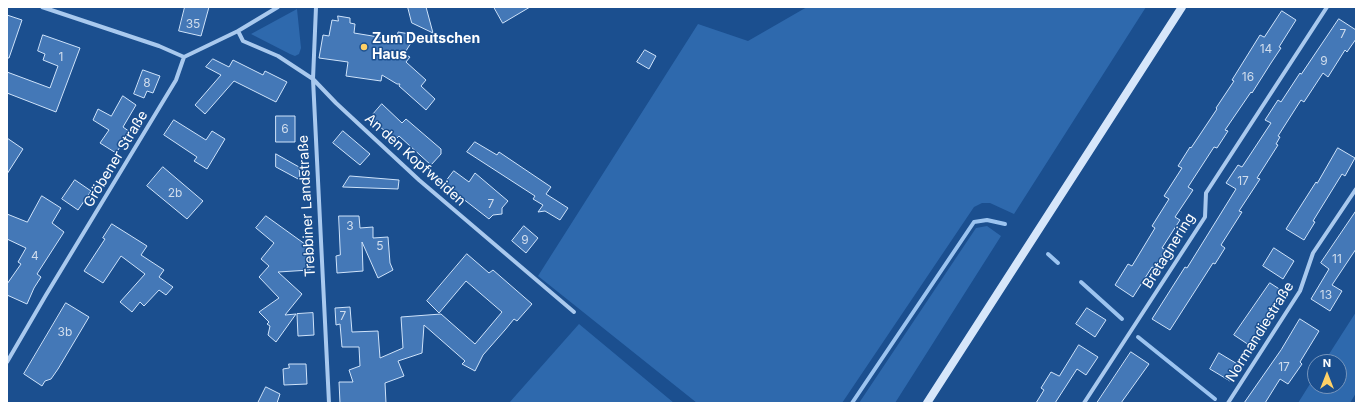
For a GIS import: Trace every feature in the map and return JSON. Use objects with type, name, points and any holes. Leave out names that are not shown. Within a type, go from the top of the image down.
[{"type":"main road","points":[[927,403],[1182,7]]},
{"type":"street","points":[[42,7],[159,46],[184,57],[238,30],[278,7]]},
{"type":"street","name":"Trebbiner Landstraße","points":[[316,7],[312,79],[328,403]]},
{"type":"street","name":"Bretagnering","points":[[1084,403],[1205,217],[1206,193],[1327,7]]},
{"type":"street","name":"An den Kopfweiden","points":[[238,30],[244,41],[278,56],[312,79],[419,180],[574,312]]},
{"type":"street","name":"Gröbener Straße","points":[[7,362],[176,80],[184,57]]},
{"type":"street","name":"Normandiestraße","points":[[1228,403],[1300,291],[1312,253],[1356,188]]},
{"type":"shaded area","points":[[807,7],[1146,7],[1014,214],[990,203],[982,203],[974,207],[842,403],[697,403],[538,276],[698,24],[748,41]]},
{"type":"shaded area","points":[[297,9],[301,48],[299,54],[295,56],[290,54],[251,34]]},
{"type":"shaded area","points":[[987,226],[1001,236],[895,403],[859,403],[976,228]]},
{"type":"shaded area","points":[[1356,312],[1356,393],[1350,403],[1298,403],[1307,389],[1307,394],[1347,394],[1347,354],[1329,354]]},
{"type":"shaded area","points":[[579,324],[674,403],[509,403]]},
{"type":"building","points":[[185,7],[209,7],[201,36],[179,31]]},
{"type":"building","points":[[408,7],[426,7],[433,33],[412,23]]},
{"type":"building","points":[[494,7],[530,7],[503,23]]},
{"type":"building","points":[[1282,11],[1296,20],[1279,47],[1281,48],[1252,93],[1251,92],[1225,130],[1228,131],[1217,148],[1214,147],[1188,187],[1193,190],[1175,217],[1180,220],[1162,248],[1166,250],[1154,268],[1152,267],[1133,297],[1115,285],[1128,264],[1132,266],[1155,228],[1152,226],[1169,199],[1164,196],[1182,168],[1178,166],[1217,109],[1216,108],[1234,81],[1232,80],[1260,35],[1264,37]]},
{"type":"building","points":[[7,15],[22,20],[9,58],[7,58]]},
{"type":"building","name":"Zum Deutschen Haus","points":[[338,16],[350,18],[350,23],[355,24],[354,33],[397,40],[398,32],[416,35],[404,54],[410,57],[406,62],[426,80],[421,86],[435,99],[426,110],[399,86],[400,84],[397,84],[382,75],[381,81],[346,76],[348,62],[319,58],[323,35],[329,36],[332,20],[338,21]]},
{"type":"building","points":[[1339,19],[1356,30],[1356,39],[1347,52],[1345,50],[1328,77],[1323,73],[1304,102],[1301,100],[1278,136],[1280,137],[1276,144],[1278,145],[1257,178],[1260,179],[1239,211],[1242,212],[1221,245],[1225,248],[1215,264],[1213,263],[1170,330],[1152,319],[1185,267],[1187,268],[1236,189],[1226,183],[1238,165],[1242,167],[1271,123],[1265,120],[1278,100],[1281,102]]},
{"type":"building","points":[[43,35],[80,48],[56,112],[7,93],[7,72],[50,88],[58,66],[43,60],[45,54],[38,51]]},
{"type":"building","points":[[645,50],[656,56],[649,69],[637,62]]},
{"type":"building","points":[[213,59],[229,67],[233,60],[263,75],[265,71],[287,82],[276,102],[234,81],[205,114],[195,105],[221,75],[206,67]]},
{"type":"building","points":[[143,70],[160,76],[153,93],[147,91],[144,98],[134,94]]},
{"type":"building","points":[[123,96],[136,105],[123,127],[130,132],[116,153],[100,143],[109,130],[93,120],[98,109],[111,116]]},
{"type":"building","points":[[382,104],[402,123],[406,119],[441,149],[441,154],[431,165],[399,136],[395,140],[370,118]]},
{"type":"building","points":[[276,116],[295,116],[295,142],[276,142]]},
{"type":"building","points":[[174,120],[206,140],[212,131],[225,139],[207,169],[194,161],[197,157],[164,135]]},
{"type":"building","points":[[343,131],[370,154],[360,165],[333,143]]},
{"type":"building","points":[[7,138],[23,149],[7,174]]},
{"type":"building","points":[[475,142],[497,155],[499,152],[551,187],[546,194],[568,208],[560,220],[545,211],[538,212],[543,205],[533,199],[535,196],[467,152]]},
{"type":"building","points":[[1338,148],[1355,158],[1345,176],[1342,174],[1313,221],[1315,222],[1304,240],[1286,229],[1316,182],[1317,183]]},
{"type":"building","points":[[276,154],[299,167],[300,180],[276,167]]},
{"type":"building","points":[[163,167],[203,201],[187,219],[147,186]]},
{"type":"building","points":[[454,171],[469,182],[475,173],[508,201],[502,208],[502,214],[493,215],[489,219],[444,184]]},
{"type":"building","points":[[350,176],[399,180],[398,189],[343,187]]},
{"type":"building","points":[[75,180],[91,191],[78,210],[62,199]]},
{"type":"building","points":[[42,196],[61,208],[52,223],[64,232],[37,274],[41,277],[27,304],[7,295],[7,284],[21,264],[18,262],[26,248],[7,239],[7,214],[27,222]]},
{"type":"building","points":[[1356,211],[1356,249],[1332,285],[1342,291],[1330,311],[1311,299],[1329,269],[1321,263]]},
{"type":"building","points":[[266,216],[309,247],[310,270],[278,272],[302,294],[285,315],[296,314],[276,342],[268,335],[270,326],[267,324],[269,322],[259,312],[279,298],[259,277],[269,266],[261,259],[274,243],[256,228]]},
{"type":"building","points":[[339,216],[359,216],[360,228],[373,227],[373,238],[388,237],[390,263],[393,270],[378,278],[362,242],[363,271],[337,273],[336,256],[340,255]]},
{"type":"building","points":[[112,224],[147,246],[141,255],[164,270],[159,277],[173,287],[166,295],[159,290],[144,306],[140,302],[132,312],[120,302],[145,274],[121,256],[103,283],[84,271],[105,239],[103,238]]},
{"type":"building","points":[[524,226],[538,238],[526,253],[512,241]]},
{"type":"building","points":[[1274,248],[1294,261],[1283,279],[1263,266]]},
{"type":"building","points":[[467,254],[489,273],[493,270],[532,304],[517,321],[514,319],[483,355],[475,371],[462,364],[465,361],[424,325],[422,353],[398,361],[404,376],[385,383],[386,403],[340,403],[339,382],[353,382],[349,370],[360,366],[359,347],[342,347],[340,324],[336,325],[335,308],[350,307],[352,332],[378,331],[380,358],[403,348],[401,317],[441,314],[475,344],[502,312],[466,281],[439,313],[427,301]]},
{"type":"building","points":[[1270,283],[1284,292],[1262,327],[1264,328],[1252,347],[1234,335]]},
{"type":"building","points":[[66,303],[89,317],[58,369],[51,379],[45,381],[42,386],[24,374]]},
{"type":"building","points":[[1087,308],[1106,320],[1095,337],[1076,324]]},
{"type":"building","points":[[313,313],[314,335],[298,336],[297,314]]},
{"type":"building","points":[[1300,319],[1319,331],[1300,362],[1302,364],[1288,384],[1280,379],[1265,403],[1244,403],[1281,350]]},
{"type":"building","points":[[1079,345],[1098,357],[1086,375],[1077,369],[1055,403],[1036,403],[1044,390],[1041,388],[1051,372],[1059,376]]},
{"type":"building","points":[[1131,352],[1149,364],[1121,403],[1097,403]]},
{"type":"building","points":[[1219,353],[1239,365],[1230,381],[1210,369]]},
{"type":"building","points":[[289,364],[306,364],[307,384],[284,385],[283,369],[289,368]]},
{"type":"building","points":[[266,387],[280,394],[277,403],[258,403]]},
{"type":"waterway","points":[[852,403],[974,222],[987,220],[1005,224]]},
{"type":"waterway","points":[[1048,254],[1058,263]]},
{"type":"waterway","points":[[1081,282],[1122,319]]},
{"type":"waterway","points":[[1138,337],[1215,399]]},
{"type":"place","name":"Zum Deutschen Haus","points":[[364,47]]}]
